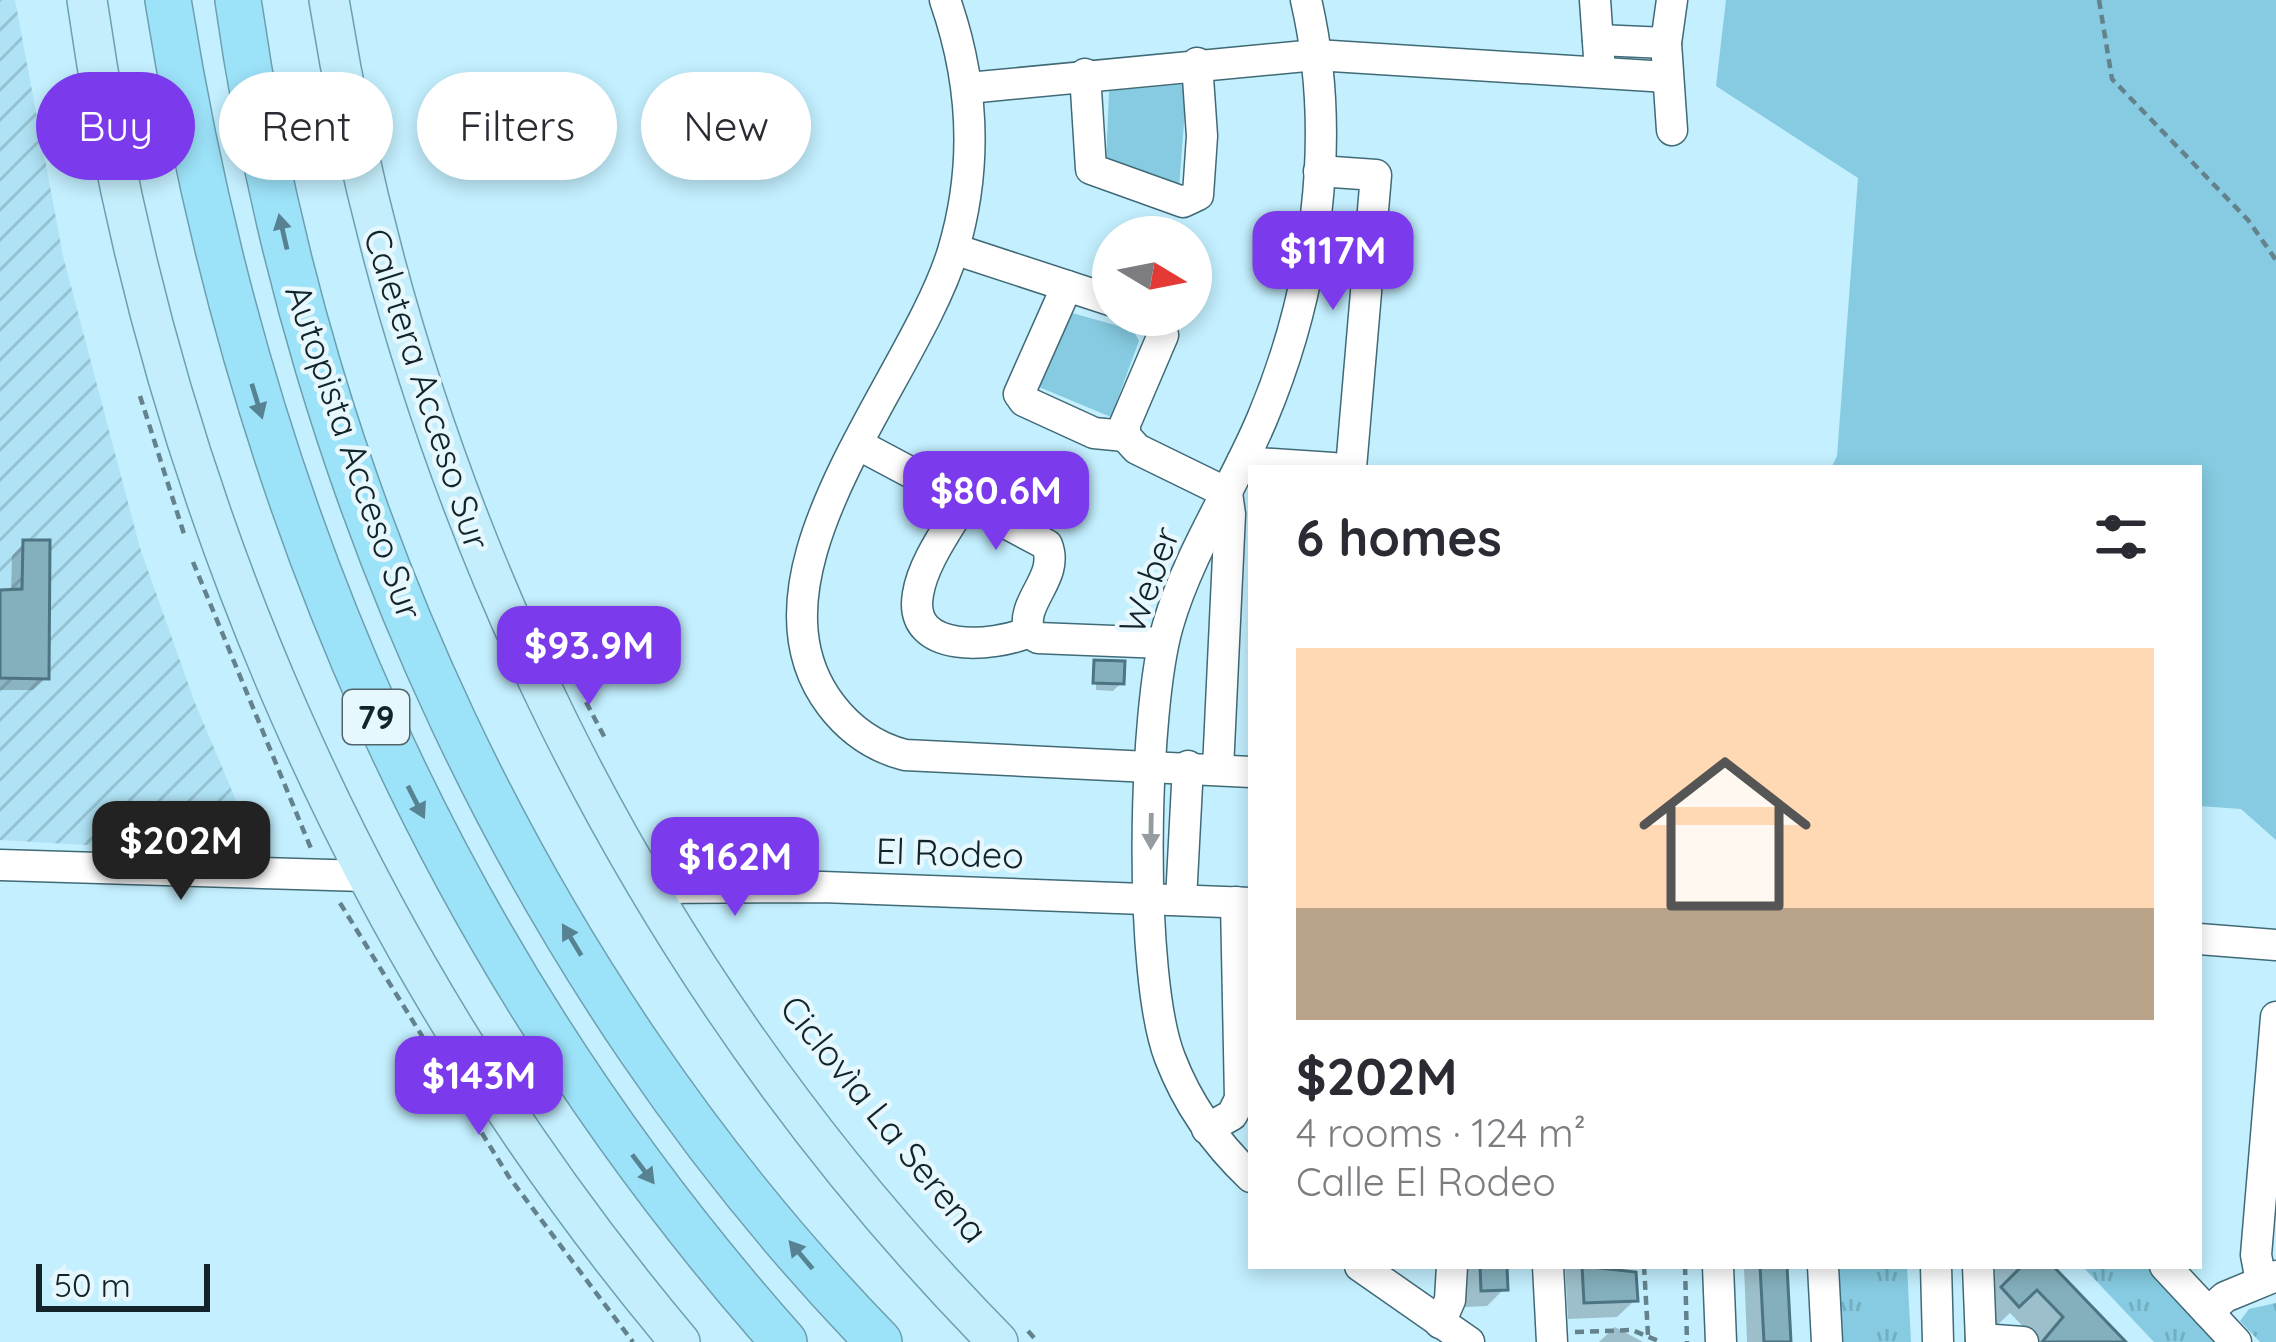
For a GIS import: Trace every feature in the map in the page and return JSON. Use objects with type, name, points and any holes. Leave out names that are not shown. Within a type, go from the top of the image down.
[{"type":"highway","name":"Autopista Acceso Sur","points":[[168,0],[202,185],[251,383],[306,551],[374,714],[455,877],[548,1034],[643,1170],[784,1342]]},
{"type":"highway","name":"Autopista Acceso Sur","points":[[238,0],[275,200],[312,345],[373,527],[458,728],[543,892],[654,1066],[767,1215],[879,1342]]},
{"type":"main road","points":[[87,0],[124,207],[187,438],[254,627],[364,876],[508,1114],[600,1243],[680,1342]]},
{"type":"main road","name":"Caletera Acceso Sur","points":[[329,0],[370,211],[440,448],[527,664],[646,888],[735,1025],[823,1145],[1011,1334]]},
{"type":"street","points":[[945,0],[968,88],[968,178],[954,250],[931,309],[815,536],[801,601],[808,661],[824,695],[846,723],[874,744],[904,755],[1248,772]]},
{"type":"street","name":"Weber","points":[[1248,1174],[1207,1130],[1169,1058],[1156,1012],[1149,899],[1153,764],[1163,643],[1188,570],[1242,462],[1293,328],[1318,171],[1316,55],[1306,0]]},
{"type":"street","points":[[1595,0],[1599,56]]},
{"type":"street","points":[[1672,0],[1666,43],[1672,130]]},
{"type":"street","points":[[968,88],[1316,55],[1599,56],[1666,43]]},
{"type":"street","points":[[1599,56],[1667,77]]},
{"type":"street","points":[[1085,74],[1091,169],[1184,202],[1198,195],[1202,171],[1197,63]]},
{"type":"street","points":[[1318,171],[1376,175],[1352,465]]},
{"type":"street","points":[[954,250],[1092,294]]},
{"type":"street","points":[[1067,286],[1019,388],[1021,398],[1094,433],[1125,436],[1137,449],[1227,493],[1231,536],[1203,768],[1181,900]]},
{"type":"street","points":[[1125,436],[1125,424],[1163,336]]},
{"type":"street","points":[[861,446],[1035,536],[1050,552],[1051,568],[1026,619],[1029,632],[1038,638],[1163,643]]},
{"type":"street","points":[[1242,462],[1288,465]]},
{"type":"street","points":[[964,500],[918,591],[922,621],[932,633],[954,642],[997,641],[1029,632]]},
{"type":"street","points":[[0,865],[364,876]]},
{"type":"street","name":"El Rodeo","points":[[646,888],[822,887],[1243,902]]},
{"type":"street","points":[[1207,1130],[1232,1115],[1240,1099],[1243,902]]},
{"type":"street","points":[[2202,939],[2276,945]]},
{"type":"street","points":[[2208,1312],[2268,1278],[2256,1255],[2276,1017]]},
{"type":"street","points":[[1364,1269],[1469,1342]]},
{"type":"street","points":[[1440,1323],[1450,1300],[1452,1269]]},
{"type":"street","points":[[1548,1269],[1551,1337]]},
{"type":"street","points":[[1718,1269],[1721,1342]]},
{"type":"street","points":[[1823,1269],[1826,1342]]},
{"type":"street","points":[[1936,1269],[1939,1342]]},
{"type":"street","points":[[1978,1269],[1981,1340],[2023,1342]]},
{"type":"street","points":[[2168,1269],[2236,1342]]},
{"type":"path","points":[[2099,0],[2111,79],[2248,220],[2276,260]]},
{"type":"path","points":[[582,695],[616,759]]},
{"type":"path","points":[[1644,1269],[1648,1335]]},
{"type":"path","points":[[1684,1269],[1687,1342]]},
{"type":"path","points":[[1011,1334],[1038,1342]]},
{"type":"path","points":[[1551,1337],[1648,1335],[1660,1342]]},
{"type":"shaded area","points":[[0,0],[15,0],[36,112],[36,180],[49,180],[63,256],[140,548],[195,703],[259,855],[0,840]]},
{"type":"green space","points":[[1726,0],[2276,0],[2276,840],[2241,809],[2202,806],[2202,465],[1832,465],[1837,456],[1858,178],[1716,86]]},
{"type":"green space","points":[[1187,84],[1179,188],[1106,163],[1109,91]]},
{"type":"green space","points":[[1072,313],[1092,319],[1092,336],[1136,336],[1139,341],[1111,417],[1034,385]]},
{"type":"green space","points":[[1835,1269],[1907,1269],[1911,1342],[1838,1342]]},
{"type":"green space","points":[[2085,1269],[2151,1269],[2219,1342],[2154,1342]]},
{"type":"green space","points":[[2276,1303],[2276,1342],[2260,1342],[2240,1321],[2249,1309]]},
{"type":"building","points":[[23,540],[50,540],[49,679],[0,678],[0,590],[22,589]]},
{"type":"building","points":[[1094,660],[1125,661],[1124,684],[1093,683]]},
{"type":"building","points":[[1480,1269],[1507,1269],[1508,1290],[1481,1291]]},
{"type":"building","points":[[1582,1269],[1636,1272],[1638,1301],[1584,1303]]},
{"type":"building","points":[[1760,1269],[1787,1269],[1791,1342],[1764,1342]]},
{"type":"building","points":[[2019,1269],[2056,1269],[2126,1342],[2042,1342],[2063,1317],[2037,1290],[2019,1307],[2001,1287]]}]
